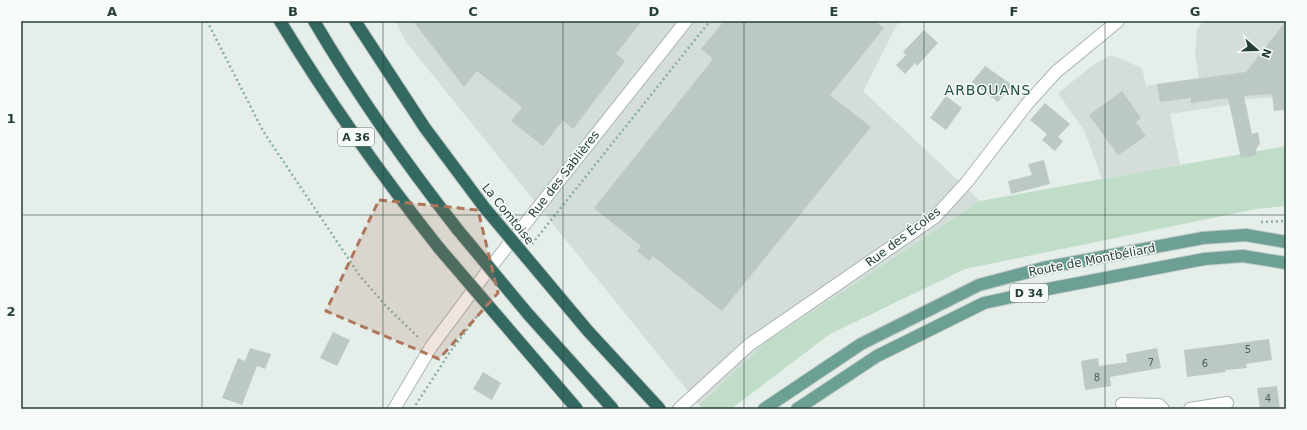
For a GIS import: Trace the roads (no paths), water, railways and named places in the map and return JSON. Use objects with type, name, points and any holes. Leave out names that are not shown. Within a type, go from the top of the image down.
[{"type":"highway","name":"A 36","points":[[280,21],[346,122],[410,211],[439,248],[577,409]]},
{"type":"highway","name":"A 36","points":[[314,21],[367,105],[432,197],[528,314],[612,409]]},
{"type":"highway","name":"La Comtoise","points":[[355,21],[425,128],[484,207],[588,331],[660,409]]},
{"type":"main road","name":"Route de Montbéliard","points":[[764,409],[860,344],[980,285],[1043,268],[1203,238],[1246,235],[1286,242]]},
{"type":"main road","name":"Route de Montbéliard","points":[[797,409],[876,356],[984,303],[1048,289],[1204,260],[1243,256],[1286,263]]},
{"type":"street","name":"Rue des Sablières","points":[[394,409],[431,347],[496,260],[686,21]]},
{"type":"street","name":"Rue des Écoles","points":[[679,409],[749,344],[935,217],[967,182],[1027,104],[1056,72],[1118,21]]},
{"type":"street","points":[[1190,409],[1227,403]]},
{"type":"street","points":[[1122,404],[1159,405],[1163,409]]},
{"type":"district","name":"ARBOUANS","points":[[988,90]]}]
